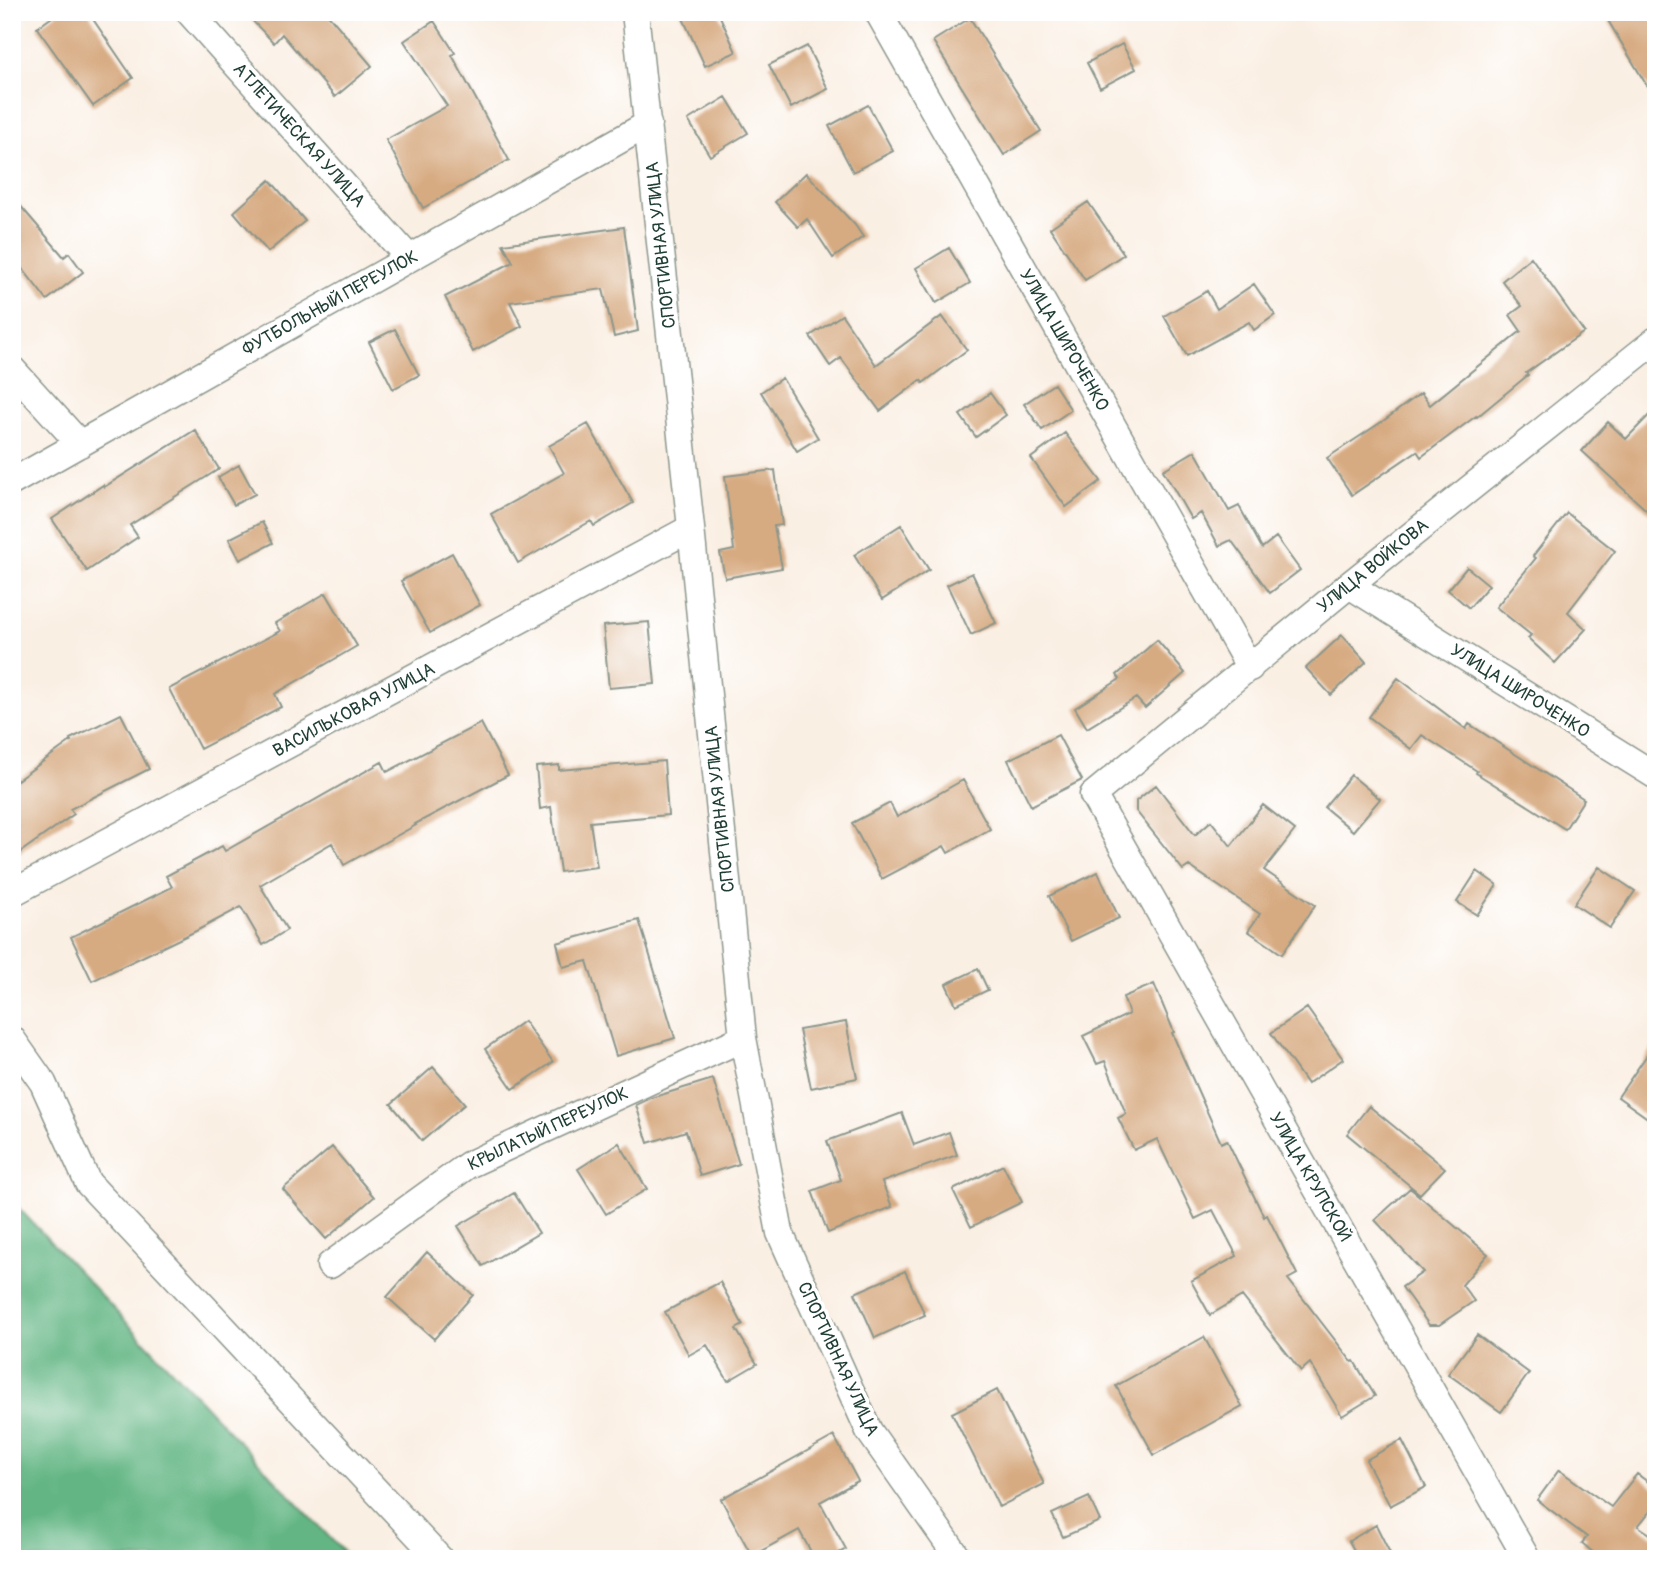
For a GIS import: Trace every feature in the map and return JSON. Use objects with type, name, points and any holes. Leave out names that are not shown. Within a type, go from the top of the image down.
[{"type":"street","name":"АТЛЕТИЧЕСКАЯ УЛИЦА","points":[[189,12],[409,258]]},
{"type":"street","name":"СПОРТИВНАЯ УЛИЦА","points":[[635,12],[743,1038],[780,1233],[869,1431],[959,1559]]},
{"type":"street","name":"УЛИЦА ШИРОЧЕНКО","points":[[878,12],[1250,668]]},
{"type":"street","name":"ФУТБОЛЬНЫЙ ПЕРЕУЛОК","points":[[12,482],[648,124]]},
{"type":"street","name":"УЛИЦА ВОЙКОВА","points":[[1093,795],[1349,585],[1656,340]]},
{"type":"street","points":[[12,369],[80,444]]},
{"type":"street","name":"ВАСИЛЬКОВАЯ УЛИЦА","points":[[16,891],[691,528]]},
{"type":"street","name":"УЛИЦА ШИРОЧЕНКО","points":[[1349,585],[1656,776]]},
{"type":"street","name":"УЛИЦА КРУПСКОЙ","points":[[1093,795],[1527,1559]]},
{"type":"street","name":"КРЫЛАТЫЙ ПЕРЕУЛОК","points":[[330,1265],[468,1166],[743,1038]]},
{"type":"street","points":[[12,1039],[43,1083],[88,1183],[440,1559]]},
{"type":"green space","points":[[12,1201],[350,1559],[12,1559]]},
{"type":"building","points":[[59,12],[88,12],[133,78],[93,106],[37,28]]},
{"type":"building","points":[[244,12],[326,12],[372,66],[335,97],[282,34],[274,43]]},
{"type":"building","points":[[680,12],[718,12],[736,52],[705,66]]},
{"type":"building","points":[[1603,12],[1650,12],[1656,22],[1656,101]]},
{"type":"building","points":[[970,18],[1041,131],[1004,155],[933,41]]},
{"type":"building","points":[[434,21],[455,53],[452,55],[509,160],[423,208],[386,140],[447,106],[404,41]]},
{"type":"building","points":[[1122,44],[1136,69],[1100,88],[1087,63]]},
{"type":"building","points":[[807,46],[828,89],[791,108],[769,65]]},
{"type":"building","points":[[726,97],[748,133],[710,156],[688,120]]},
{"type":"building","points":[[868,105],[893,151],[853,172],[829,126]]},
{"type":"building","points":[[806,173],[863,237],[833,258],[807,219],[798,227],[775,202]]},
{"type":"building","points":[[270,180],[305,221],[268,252],[234,212]]},
{"type":"building","points":[[12,196],[64,257],[69,253],[83,272],[47,300],[12,255]]},
{"type":"building","points":[[1088,202],[1124,254],[1085,280],[1050,228]]},
{"type":"building","points":[[624,227],[638,331],[614,337],[603,289],[510,302],[522,326],[473,352],[445,297],[513,262],[503,244]]},
{"type":"building","points":[[949,248],[970,283],[936,303],[916,268]]},
{"type":"building","points":[[1531,257],[1584,332],[1526,373],[1528,375],[1477,417],[1421,457],[1417,451],[1352,495],[1327,458],[1421,393],[1430,405],[1521,331],[1510,315],[1522,306],[1502,281]]},
{"type":"building","points":[[1254,284],[1275,315],[1254,330],[1249,322],[1187,356],[1164,316],[1207,291],[1217,309]]},
{"type":"building","points":[[842,315],[876,365],[942,316],[967,350],[880,411],[841,358],[830,366],[810,336]]},
{"type":"building","points":[[395,329],[419,375],[393,389],[369,342]]},
{"type":"building","points":[[782,378],[818,438],[797,451],[761,392]]},
{"type":"building","points":[[1054,384],[1071,410],[1042,430],[1024,404]]},
{"type":"building","points":[[990,393],[1006,415],[976,437],[960,415]]},
{"type":"building","points":[[1656,408],[1656,519],[1582,451],[1608,422],[1626,439]]},
{"type":"building","points":[[588,424],[633,503],[594,526],[591,521],[518,563],[491,514],[564,473],[549,446]]},
{"type":"building","points":[[195,430],[219,469],[130,525],[138,537],[87,571],[52,519]]},
{"type":"building","points":[[1065,433],[1101,481],[1066,507],[1031,458]]},
{"type":"building","points":[[1195,451],[1229,511],[1239,506],[1262,548],[1276,537],[1300,570],[1270,593],[1231,540],[1219,546],[1201,513],[1191,519],[1163,470]]},
{"type":"building","points":[[239,465],[255,494],[234,505],[218,477]]},
{"type":"building","points":[[775,470],[782,525],[774,526],[782,568],[725,578],[720,553],[734,550],[725,476]]},
{"type":"building","points":[[1567,513],[1615,551],[1568,612],[1586,629],[1555,663],[1528,638],[1531,635],[1496,607],[1536,558],[1533,556]]},
{"type":"building","points":[[262,522],[273,543],[240,560],[229,539]]},
{"type":"building","points":[[901,525],[929,570],[882,600],[854,555]]},
{"type":"building","points":[[452,553],[480,605],[430,633],[401,581]]},
{"type":"building","points":[[1467,567],[1489,585],[1469,608],[1448,590]]},
{"type":"building","points":[[972,573],[996,623],[971,635],[947,585]]},
{"type":"building","points":[[326,593],[357,646],[275,694],[281,707],[200,749],[169,689],[280,631],[275,623]]},
{"type":"building","points":[[649,622],[655,684],[609,688],[603,626]]},
{"type":"building","points":[[1342,635],[1366,662],[1331,695],[1306,668]]},
{"type":"building","points":[[1157,640],[1185,673],[1145,708],[1136,698],[1087,728],[1075,708],[1120,679],[1117,675]]},
{"type":"building","points":[[1398,678],[1466,729],[1469,724],[1584,799],[1565,829],[1422,735],[1411,749],[1369,717]]},
{"type":"building","points":[[121,714],[149,769],[70,809],[74,814],[12,858],[12,784],[71,741],[70,739]]},
{"type":"building","points":[[481,723],[508,775],[344,865],[332,843],[260,885],[287,930],[263,945],[241,907],[92,981],[71,937],[172,887],[166,876],[222,846],[225,851],[382,762],[387,772]]},
{"type":"building","points":[[1058,735],[1082,780],[1031,806],[1008,760]]},
{"type":"building","points":[[664,761],[668,815],[590,822],[597,867],[560,872],[551,807],[540,809],[536,767],[559,765],[559,770]]},
{"type":"building","points":[[1351,775],[1380,799],[1353,831],[1324,807]]},
{"type":"building","points":[[963,780],[990,829],[948,853],[944,846],[882,879],[852,823],[890,803],[897,817]]},
{"type":"building","points":[[1156,785],[1195,835],[1211,821],[1231,846],[1263,805],[1295,830],[1264,870],[1315,905],[1282,954],[1248,931],[1260,914],[1189,866],[1183,870],[1136,811],[1136,801]]},
{"type":"building","points":[[1599,867],[1635,891],[1610,928],[1574,904]]},
{"type":"building","points":[[1477,871],[1497,885],[1477,915],[1457,902]]},
{"type":"building","points":[[1098,872],[1119,918],[1071,941],[1049,896]]},
{"type":"building","points":[[639,920],[675,1038],[616,1056],[587,961],[563,967],[557,943]]},
{"type":"building","points":[[978,969],[988,990],[956,1005],[946,984]]},
{"type":"building","points":[[1154,984],[1174,1032],[1172,1033],[1221,1143],[1227,1140],[1264,1217],[1267,1215],[1297,1274],[1288,1279],[1352,1362],[1354,1361],[1375,1396],[1342,1416],[1310,1363],[1301,1371],[1242,1296],[1210,1315],[1191,1281],[1237,1256],[1213,1210],[1195,1219],[1157,1139],[1134,1150],[1118,1118],[1126,1114],[1105,1061],[1097,1064],[1083,1036],[1129,1014],[1123,997]]},
{"type":"building","points":[[1307,1008],[1343,1059],[1307,1084],[1271,1033]]},
{"type":"building","points":[[524,1021],[553,1062],[513,1089],[485,1049]]},
{"type":"building","points":[[846,1022],[857,1078],[811,1088],[799,1030]]},
{"type":"building","points":[[1656,1042],[1656,1124],[1618,1097]]},
{"type":"building","points":[[433,1067],[465,1104],[422,1141],[391,1104]]},
{"type":"building","points":[[713,1079],[739,1164],[700,1176],[686,1131],[648,1143],[636,1105]]},
{"type":"building","points":[[1369,1106],[1445,1168],[1420,1194],[1347,1134]]},
{"type":"building","points":[[902,1113],[914,1145],[949,1132],[957,1155],[882,1182],[892,1207],[828,1233],[812,1191],[841,1180],[827,1141]]},
{"type":"building","points":[[619,1143],[647,1189],[606,1214],[578,1169]]},
{"type":"building","points":[[332,1147],[374,1197],[326,1239],[283,1189]]},
{"type":"building","points":[[1003,1165],[1022,1202],[971,1227],[953,1190]]},
{"type":"building","points":[[1410,1188],[1488,1254],[1462,1285],[1474,1301],[1439,1325],[1429,1325],[1402,1287],[1423,1272],[1375,1220]]},
{"type":"building","points":[[514,1193],[539,1233],[483,1266],[458,1226]]},
{"type":"building","points":[[427,1252],[473,1295],[434,1339],[387,1297]]},
{"type":"building","points":[[905,1271],[925,1315],[875,1338],[855,1293]]},
{"type":"building","points":[[720,1282],[743,1325],[736,1329],[757,1364],[728,1381],[707,1345],[689,1355],[665,1312]]},
{"type":"building","points":[[1477,1335],[1529,1373],[1501,1412],[1448,1374]]},
{"type":"building","points":[[1204,1337],[1242,1406],[1154,1455],[1116,1386]]},
{"type":"building","points":[[997,1390],[1044,1484],[999,1507],[952,1413]]},
{"type":"building","points":[[834,1436],[858,1481],[820,1502],[846,1549],[828,1559],[815,1559],[799,1530],[752,1556],[721,1499]]},
{"type":"building","points":[[1402,1440],[1426,1487],[1390,1506],[1366,1460]]},
{"type":"building","points":[[1559,1470],[1611,1507],[1637,1474],[1656,1488],[1656,1504],[1638,1526],[1656,1538],[1656,1559],[1601,1559],[1582,1543],[1587,1537],[1537,1500]]},
{"type":"building","points":[[1089,1497],[1100,1521],[1063,1537],[1052,1514]]},
{"type":"building","points":[[1376,1525],[1393,1559],[1359,1559],[1349,1541]]}]
